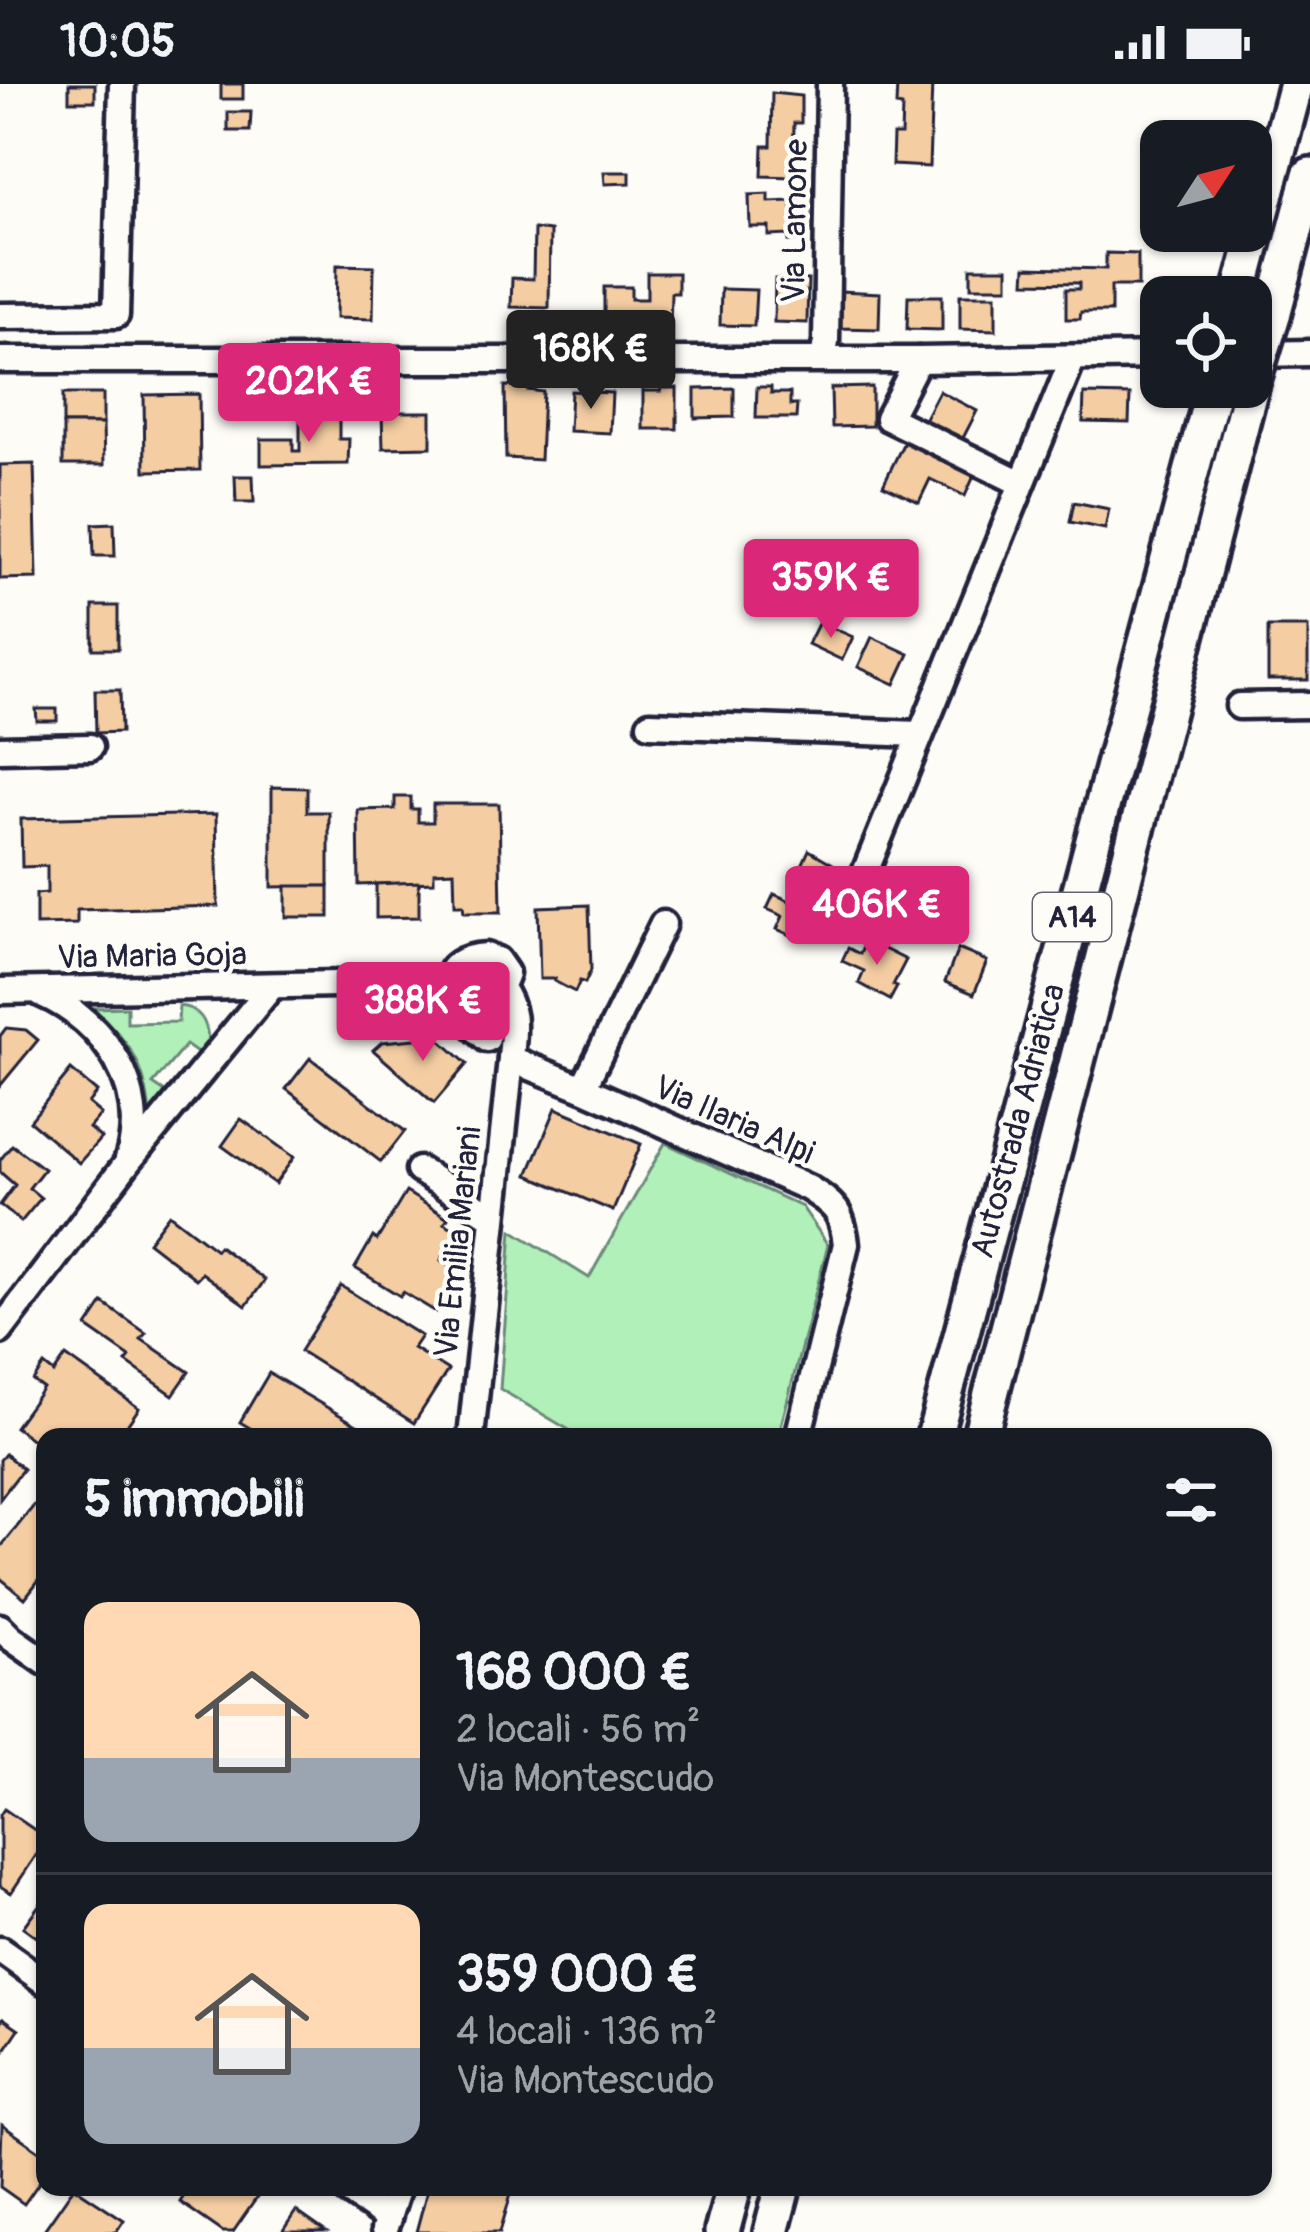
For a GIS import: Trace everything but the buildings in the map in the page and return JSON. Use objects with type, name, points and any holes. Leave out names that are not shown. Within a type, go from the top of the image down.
[{"type":"highway","points":[[1280,146],[1277,107],[1283,84]]},
{"type":"highway","points":[[1245,276],[1296,84]]},
{"type":"highway","name":"Autostrada Adriatica","points":[[1272,318],[1310,175]]},
{"type":"highway","name":"Autostrada Adriatica","points":[[936,1428],[1208,408]]},
{"type":"highway","name":"Autostrada Adriatica","points":[[982,1428],[1246,408]]},
{"type":"highway","points":[[722,2232],[732,2196]]},
{"type":"highway","points":[[771,2232],[781,2196]]},
{"type":"street","points":[[0,316],[116,315],[122,84]]},
{"type":"street","name":"Via Lamone","points":[[823,358],[830,84]]},
{"type":"street","points":[[1272,354],[1310,353]]},
{"type":"street","points":[[0,360],[1140,356]]},
{"type":"street","points":[[853,902],[1073,358]]},
{"type":"street","points":[[918,359],[888,418],[1022,483]]},
{"type":"street","points":[[1239,706],[1310,705]]},
{"type":"street","points":[[650,724],[920,734]]},
{"type":"street","points":[[0,748],[90,747]]},
{"type":"street","points":[[583,1088],[663,924]]},
{"type":"street","points":[[486,956],[497,960],[506,974],[500,987],[469,997],[453,988],[449,978],[455,965],[486,956]]},
{"type":"street","name":"Via Maria Goja","points":[[0,992],[449,978]]},
{"type":"street","points":[[0,1331],[128,1162],[272,986]]},
{"type":"street","name":"Via Emilia Mariani","points":[[472,1428],[514,1021],[512,1003],[500,987]]},
{"type":"street","points":[[35,991],[74,1012],[106,1042],[119,1064],[134,1111],[128,1162]]},
{"type":"street","points":[[469,997],[465,1019],[488,1040]]},
{"type":"street","name":"Via Ilaria Alpi","points":[[511,1059],[808,1188],[831,1203],[843,1220],[846,1244],[800,1428]]},
{"type":"street","points":[[418,1170],[493,1217]]},
{"type":"street","points":[[0,1628],[36,1655]]},
{"type":"street","points":[[0,1951],[36,1976]]},
{"type":"street","points":[[352,2196],[386,2225],[395,2196]]},
{"type":"green space","points":[[179,1006],[201,1016],[208,1040],[197,1053],[186,1045],[153,1084],[165,1092],[150,1116],[145,1083],[134,1056],[94,1008],[127,1007],[127,1023],[178,1022]]},
{"type":"green space","points":[[665,1143],[802,1207],[828,1245],[780,1428],[566,1428],[500,1389],[512,1230],[589,1278]]}]
